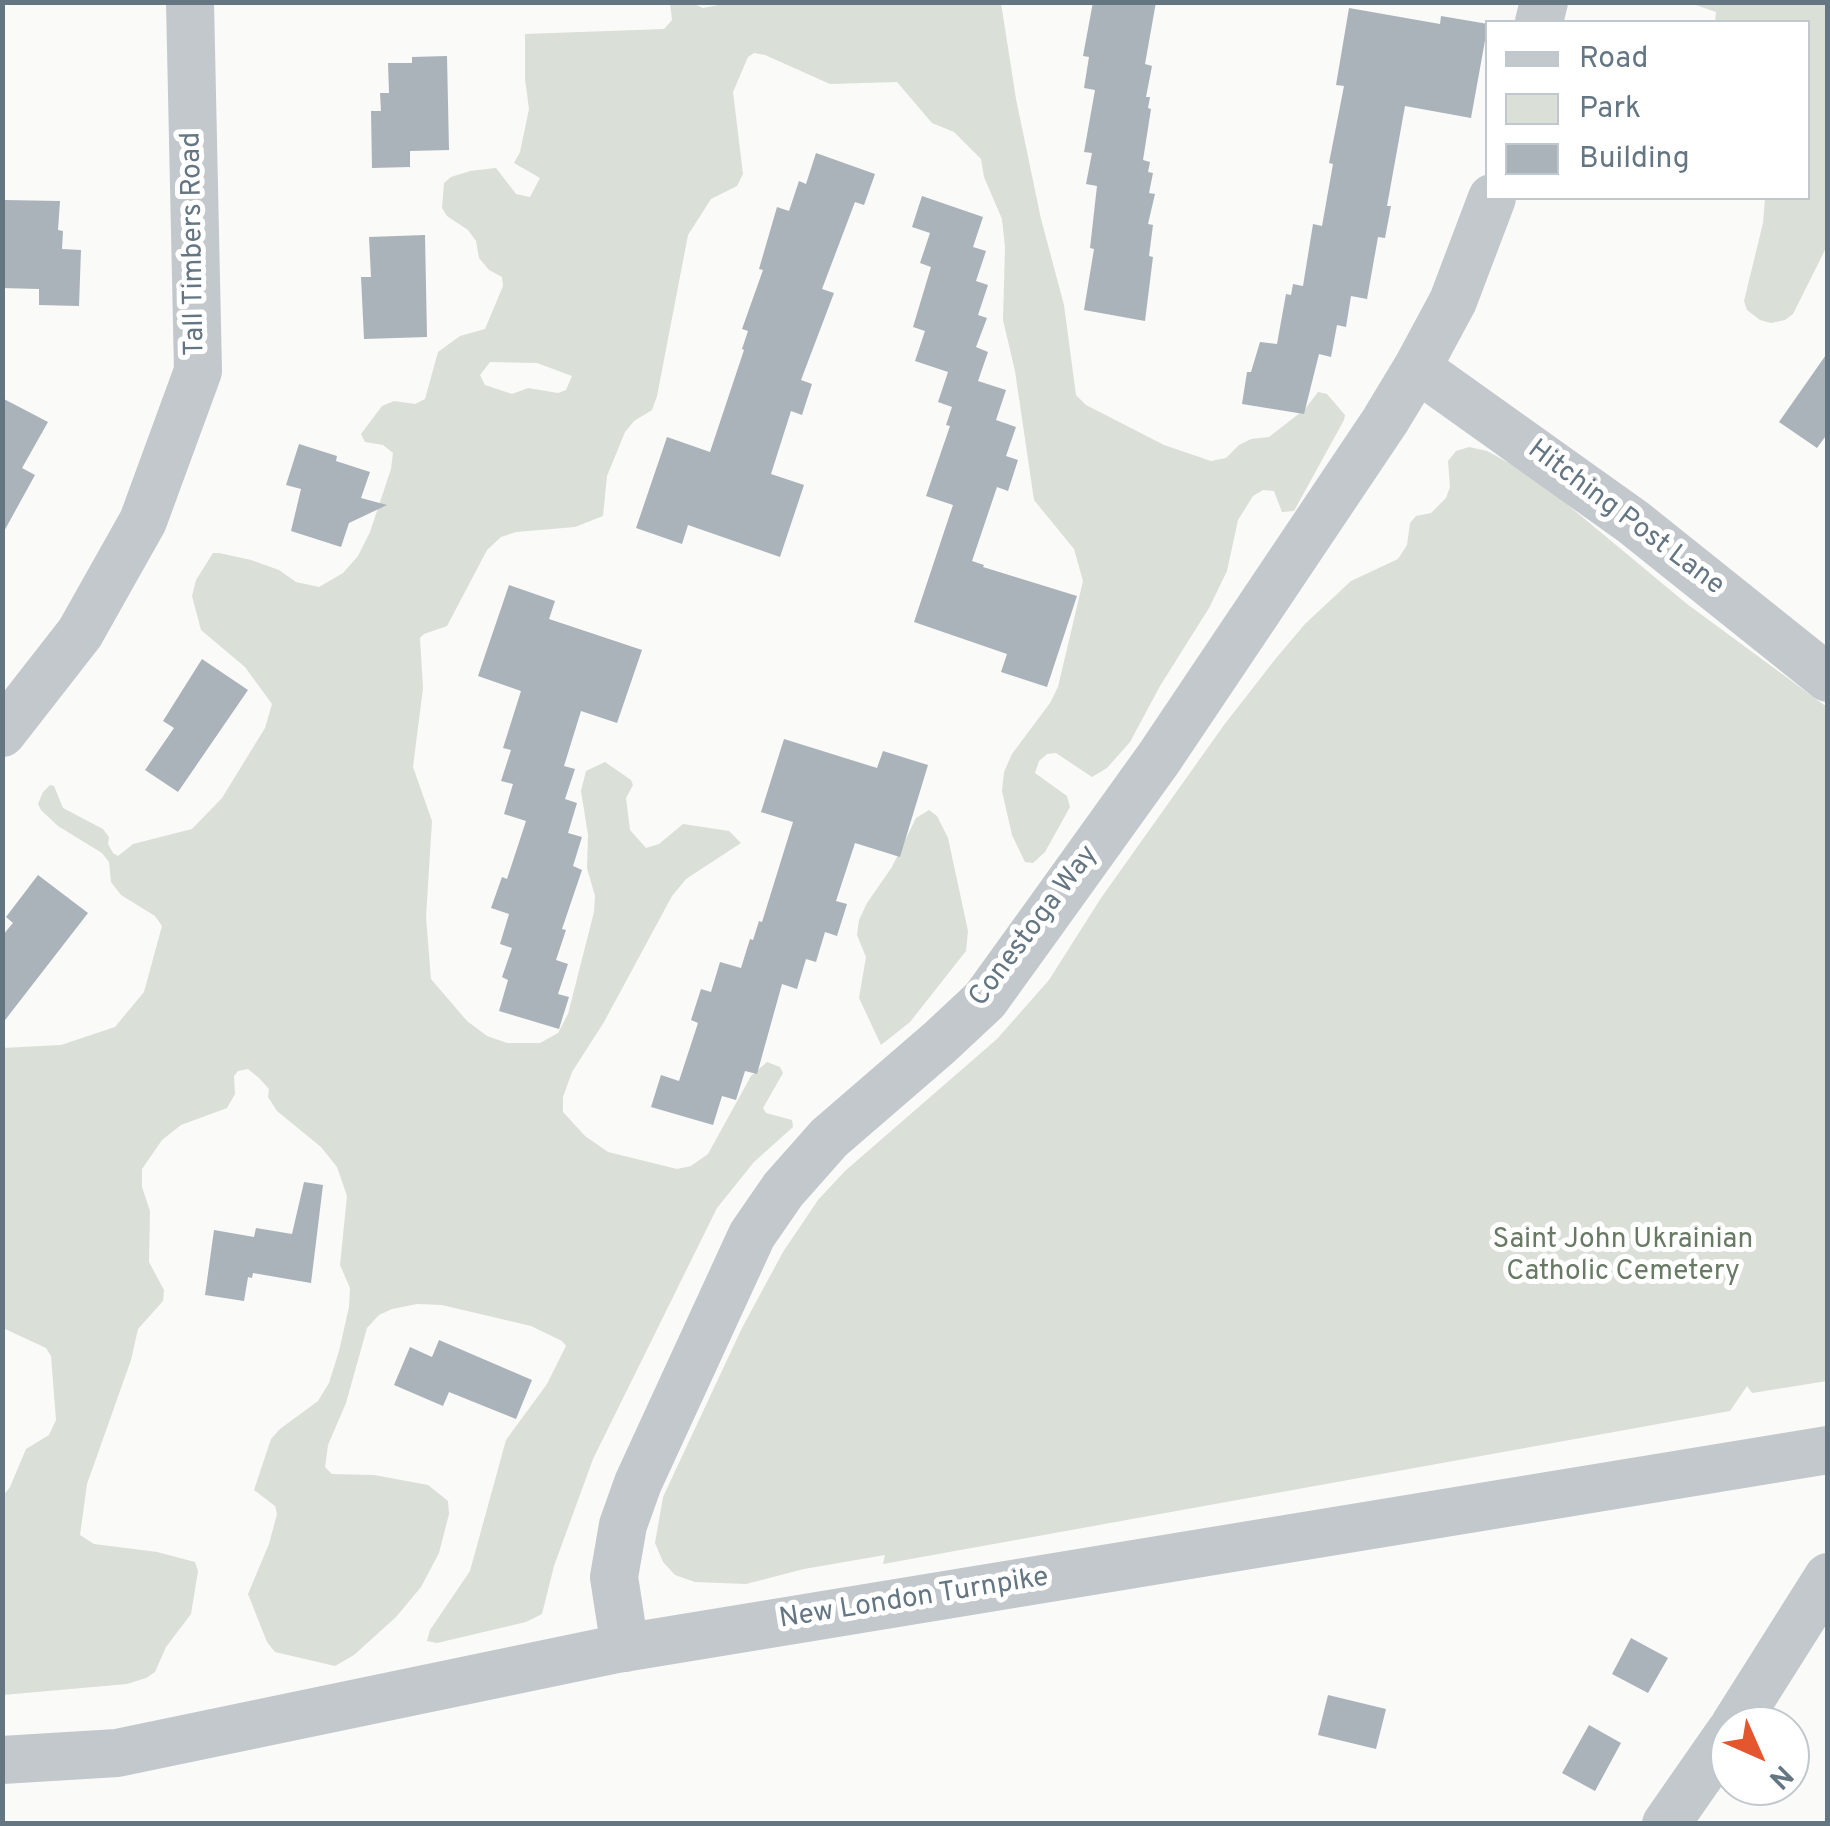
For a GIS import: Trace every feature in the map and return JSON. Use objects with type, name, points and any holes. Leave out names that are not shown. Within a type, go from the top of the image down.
[{"type":"street","name":"Tall Timbers Road","points":[[2,733],[80,633],[143,521],[198,371],[190,2]]},
{"type":"street","name":"Conestoga Way","points":[[624,1648],[614,1577],[623,1525],[638,1482],[752,1235],[783,1190],[829,1138],[984,1000],[1159,758],[1418,368],[1452,301],[1491,200]]},
{"type":"street","name":"Hitching Post Lane","points":[[1418,368],[1634,522],[1828,678]]},
{"type":"street","name":"New London Turnpike","points":[[2,1760],[117,1753],[624,1648],[1828,1450]]},
{"type":"street","points":[[1747,1706],[1828,1577]]},
{"type":"street","points":[[1666,1824],[1710,1761]]},
{"type":"green space","points":[[733,2],[1001,3],[1041,219],[1064,305],[1076,395],[1086,405],[1164,445],[1211,461],[1226,458],[1251,439],[1269,437],[1305,409],[1318,392],[1327,394],[1345,415],[1344,420],[1294,511],[1282,512],[1274,491],[1263,490],[1253,496],[1238,520],[1227,571],[1209,608],[1130,742],[1107,768],[1092,777],[1056,753],[1039,761],[1035,773],[1067,796],[1070,807],[1045,852],[1033,863],[1025,862],[1012,835],[1002,791],[1004,772],[1058,687],[1083,581],[1074,549],[1034,500],[1015,371],[1003,320],[1002,219],[984,177],[981,159],[954,132],[932,123],[897,82],[830,84],[765,55],[754,53],[748,57],[733,92],[743,174],[737,186],[711,199],[688,235],[657,396],[652,410],[625,432],[607,476],[603,516],[575,527],[501,537],[487,550],[447,626],[420,638],[423,688],[413,767],[432,821],[426,917],[431,979],[467,1021],[487,1036],[507,1043],[540,1043],[558,1033],[568,1014],[594,912],[581,791],[586,771],[605,762],[631,780],[633,785],[626,798],[630,830],[646,848],[659,844],[683,824],[729,831],[741,843],[686,879],[672,896],[604,1022],[572,1072],[563,1097],[563,1112],[585,1136],[608,1152],[677,1169],[691,1166],[708,1154],[751,1076],[767,1062],[780,1067],[783,1073],[763,1108],[766,1113],[792,1120],[793,1127],[754,1162],[717,1208],[593,1459],[554,1566],[542,1614],[526,1622],[437,1643],[427,1641],[430,1630],[470,1571],[506,1440],[547,1384],[566,1346],[531,1326],[442,1305],[392,1309],[379,1315],[367,1328],[346,1403],[328,1445],[325,1467],[332,1474],[374,1475],[428,1485],[448,1501],[449,1514],[439,1553],[421,1587],[396,1617],[354,1655],[335,1666],[275,1652],[267,1642],[248,1594],[277,1514],[275,1506],[254,1490],[271,1439],[318,1401],[329,1383],[339,1351],[350,1288],[340,1265],[347,1196],[337,1167],[321,1147],[277,1111],[268,1097],[269,1089],[259,1078],[248,1069],[238,1071],[234,1076],[235,1094],[227,1108],[181,1125],[162,1140],[142,1169],[142,1187],[150,1211],[149,1262],[164,1290],[163,1301],[138,1329],[131,1360],[87,1484],[80,1535],[94,1544],[157,1552],[195,1562],[198,1571],[191,1614],[166,1647],[155,1672],[146,1678],[127,1684],[3,1695],[3,1496],[26,1449],[49,1435],[56,1420],[51,1356],[46,1348],[3,1328],[3,1048],[61,1045],[115,1027],[144,992],[162,926],[155,916],[121,895],[111,882],[109,862],[102,853],[58,826],[38,804],[43,792],[54,786],[63,808],[103,829],[118,856],[133,844],[192,829],[222,798],[265,728],[272,704],[245,667],[201,630],[192,596],[196,580],[213,553],[219,553],[251,560],[279,570],[296,582],[319,587],[343,573],[358,556],[370,532],[393,453],[383,445],[365,442],[361,434],[382,406],[394,401],[415,404],[425,399],[438,352],[460,336],[485,329],[503,286],[502,277],[479,258],[476,241],[468,230],[442,208],[444,183],[470,171],[496,168],[516,194],[530,197],[540,178],[514,163],[529,109],[525,34],[664,29],[672,20],[670,3],[692,3],[703,8]],"holes":[[[490,362],[537,363],[572,376],[566,390],[558,393],[528,388],[512,394],[485,385],[480,375]]]},
{"type":"green space","points":[[1690,3],[1827,3],[1827,246],[1793,314],[1771,323],[1747,310],[1744,301],[1765,200],[1810,200],[1810,20],[1715,20],[1716,12]]},
{"type":"green space","name":"Saint John Ukrainian Catholic Cemetery","points":[[1469,447],[1487,451],[1533,476],[1687,604],[1827,707],[1827,1381],[1752,1393],[1747,1386],[1730,1411],[883,1564],[885,1555],[746,1584],[695,1582],[675,1575],[663,1562],[655,1543],[663,1497],[742,1328],[783,1252],[818,1200],[845,1171],[997,1039],[1049,980],[1101,898],[1277,657],[1351,581],[1398,559],[1407,545],[1410,523],[1416,516],[1431,513],[1446,498],[1450,487],[1448,461],[1456,451]]},
{"type":"green space","points":[[929,810],[937,816],[948,838],[968,931],[966,951],[910,1022],[881,1045],[859,998],[866,957],[857,935],[859,920],[916,818]]},
{"type":"building","points":[[1093,2],[1156,2],[1145,64],[1152,66],[1146,97],[1150,97],[1151,109],[1143,160],[1150,162],[1148,172],[1153,173],[1149,193],[1155,194],[1148,224],[1153,225],[1149,256],[1153,257],[1145,321],[1084,310],[1094,249],[1090,248],[1097,186],[1086,184],[1092,153],[1084,152],[1095,90],[1084,88],[1089,57],[1083,56]]},
{"type":"building","points":[[1349,8],[1440,24],[1441,16],[1485,23],[1471,118],[1405,106],[1385,238],[1378,237],[1367,299],[1351,296],[1346,327],[1337,325],[1331,357],[1319,354],[1304,414],[1242,404],[1247,372],[1251,372],[1260,342],[1277,344],[1286,294],[1291,295],[1293,284],[1303,286],[1313,224],[1322,226],[1344,86],[1336,85]]},
{"type":"building","points":[[447,56],[449,150],[410,151],[410,167],[372,168],[371,111],[381,111],[380,93],[389,93],[388,63],[412,63],[412,57]]},
{"type":"building","points":[[816,153],[875,174],[864,205],[855,202],[822,289],[834,293],[801,380],[812,384],[802,415],[791,411],[771,474],[804,485],[780,557],[688,525],[682,544],[636,528],[667,437],[710,452],[744,350],[748,331],[742,329],[763,270],[759,269],[777,207],[789,211],[799,181],[806,184]]},
{"type":"building","points":[[922,196],[983,217],[973,247],[986,251],[976,281],[988,285],[978,315],[987,318],[976,347],[988,352],[978,381],[1006,390],[996,420],[1016,427],[1006,456],[1018,460],[1008,491],[997,487],[972,561],[1077,596],[1047,687],[1001,672],[1007,654],[914,622],[953,505],[926,496],[950,426],[946,425],[952,407],[938,402],[948,372],[915,361],[925,331],[913,327],[931,267],[920,263],[930,233],[912,227]]},
{"type":"building","points":[[4,200],[60,201],[58,230],[63,231],[62,249],[81,250],[79,306],[39,305],[39,289],[2,288]]},
{"type":"building","points":[[425,235],[427,337],[364,339],[361,277],[371,277],[369,237]]},
{"type":"building","points":[[1828,352],[1828,433],[1817,448],[1779,422]]},
{"type":"building","points":[[2,398],[48,422],[22,468],[35,475],[2,535]]},
{"type":"building","points":[[299,444],[370,472],[361,498],[387,505],[349,523],[341,547],[291,531],[301,489],[286,485]]},
{"type":"building","points":[[509,585],[555,601],[549,619],[642,650],[617,723],[581,711],[564,766],[575,769],[565,799],[577,803],[568,833],[582,837],[573,866],[582,870],[556,960],[568,964],[558,994],[569,997],[559,1029],[499,1011],[508,980],[502,977],[512,948],[500,944],[509,914],[491,908],[502,877],[507,879],[526,821],[504,814],[513,784],[501,781],[511,750],[503,748],[521,691],[478,676]]},
{"type":"building","points":[[202,659],[248,690],[178,792],[145,770],[174,728],[163,721]]},
{"type":"building","points":[[784,739],[877,768],[883,751],[928,765],[900,857],[855,843],[836,901],[847,904],[837,936],[825,932],[816,962],[806,959],[797,989],[782,984],[757,1074],[745,1071],[736,1100],[722,1096],[713,1125],[651,1107],[661,1075],[679,1081],[698,1023],[691,1020],[701,989],[711,992],[720,962],[741,968],[750,939],[753,940],[759,921],[762,922],[793,822],[761,812]]},
{"type":"building","points":[[38,875],[88,913],[2,1024],[2,936],[13,923],[6,917]]},
{"type":"building","points":[[304,1182],[323,1185],[311,1283],[253,1273],[252,1278],[248,1277],[244,1301],[205,1295],[214,1230],[254,1237],[256,1228],[292,1234]]},
{"type":"building","points":[[439,1340],[532,1380],[516,1419],[449,1392],[443,1406],[394,1385],[410,1347],[432,1357]]},
{"type":"building","points":[[1631,1638],[1668,1658],[1648,1693],[1612,1674]]},
{"type":"building","points":[[1328,1695],[1386,1709],[1376,1749],[1318,1735]]},
{"type":"building","points":[[1589,1725],[1621,1743],[1595,1791],[1562,1773]]}]
